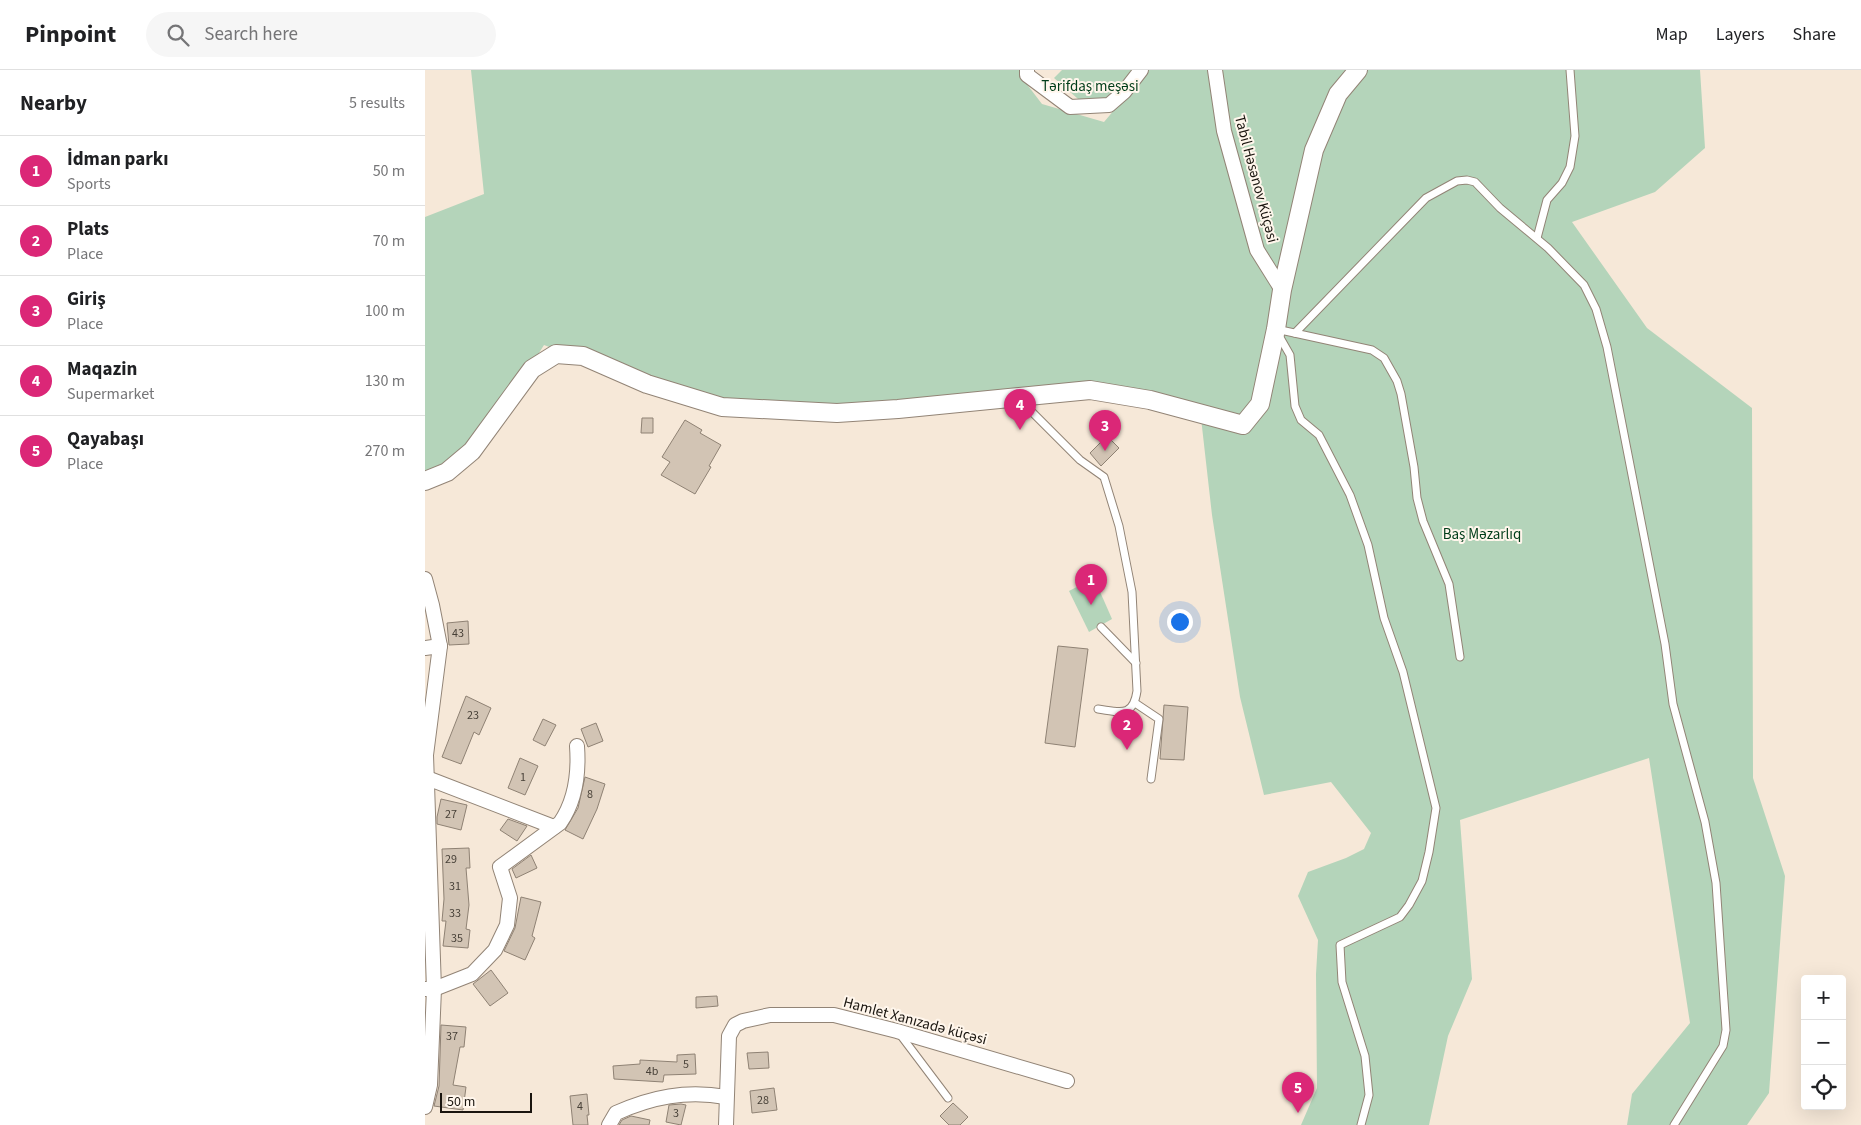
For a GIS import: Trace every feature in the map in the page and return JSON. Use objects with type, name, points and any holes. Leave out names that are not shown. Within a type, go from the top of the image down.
[{"type":"street","points":[[1027,70],[1027,75],[1070,107],[1109,105],[1124,92],[1141,70]]},
{"type":"street","name":"Tabil Həsənov Küçəsi","points":[[1215,70],[1224,131],[1257,250],[1282,290]]},
{"type":"street","points":[[425,481],[447,472],[472,451],[532,369],[556,354],[583,356],[647,384],[723,407],[837,413],[1090,390],[1150,400],[1243,425],[1260,404],[1282,290],[1314,150],[1338,94],[1357,70]]},
{"type":"street","points":[[425,579],[440,646],[426,755],[430,1085],[425,1106]]},
{"type":"street","points":[[425,648],[440,646]]},
{"type":"street","points":[[429,989],[472,974],[495,950],[507,925],[510,898],[500,867],[560,823],[566,814],[579,766],[577,746]]},
{"type":"street","points":[[427,778],[554,827]]},
{"type":"street","name":"Hamlet Xanızadə küçəsi","points":[[726,1125],[729,1036],[735,1025],[743,1020],[770,1015],[834,1015],[897,1031],[1067,1081]]},
{"type":"street","points":[[609,1125],[616,1113],[657,1099],[684,1094],[709,1094],[726,1097]]},
{"type":"lane","points":[[1537,238],[1547,200],[1563,183],[1570,167],[1575,136],[1570,70]]},
{"type":"lane","points":[[1295,333],[1426,198],[1457,181],[1467,180],[1475,182],[1500,208],[1537,238],[1584,285],[1596,310],[1607,347],[1665,644],[1673,704],[1705,822],[1716,883],[1726,1030],[1723,1046],[1674,1125]]},
{"type":"lane","points":[[1276,329],[1372,350],[1384,358],[1397,381],[1414,466],[1417,498],[1423,521],[1449,584],[1460,657]]},
{"type":"lane","points":[[1276,329],[1290,356],[1295,406],[1301,420],[1319,435],[1350,495],[1368,545],[1384,618],[1403,672],[1436,808],[1422,881],[1409,905],[1400,917],[1340,945],[1342,982],[1365,1056],[1369,1095],[1361,1125]]},
{"type":"lane","points":[[1018,398],[1080,460],[1103,477],[1119,526],[1132,592],[1137,691],[1135,703],[1131,709],[1122,712],[1098,709]]},
{"type":"lane","points":[[1101,627],[1136,663]]},
{"type":"lane","points":[[1135,703],[1159,719],[1151,779]]},
{"type":"lane","points":[[897,1031],[948,1098]]},
{"type":"green space","name":"Baş Məzarlıq","points":[[471,70],[1019,70],[1019,74],[1042,104],[1104,122],[1148,70],[1700,70],[1705,148],[1655,192],[1572,222],[1647,328],[1752,408],[1753,778],[1785,876],[1769,1093],[1747,1125],[1627,1125],[1632,1094],[1690,1023],[1649,758],[1460,820],[1472,979],[1448,1036],[1429,1125],[1301,1125],[1317,1088],[1316,974],[1318,940],[1298,896],[1308,872],[1364,849],[1371,833],[1331,782],[1264,795],[1240,697],[1212,515],[1201,418],[1131,392],[970,411],[841,419],[696,402],[544,345],[500,415],[463,462],[425,475],[425,217],[484,194]]},
{"type":"green space","name":"Tərifdaş meşəsi","points":[[1062,70],[1133,70],[1113,96],[1085,105],[1054,78]]},
{"type":"green space","points":[[1094,578],[1112,619],[1089,632],[1069,591]]},
{"type":"building","points":[[642,418],[653,418],[653,433],[641,433]]},
{"type":"building","points":[[685,420],[702,430],[700,433],[721,445],[695,494],[661,475],[670,462],[662,457]]},
{"type":"building","points":[[1107,436],[1119,448],[1101,466],[1090,453]]},
{"type":"building","points":[[468,621],[469,644],[449,645],[447,623]]},
{"type":"building","points":[[1058,646],[1088,649],[1075,747],[1045,743]]},
{"type":"building","points":[[466,696],[491,708],[479,735],[474,732],[461,764],[442,757]]},
{"type":"building","points":[[1164,705],[1188,707],[1184,760],[1160,759]]},
{"type":"building","points":[[543,719],[556,725],[545,746],[533,740]]},
{"type":"building","points":[[596,723],[603,741],[588,747],[581,729]]},
{"type":"building","points":[[520,758],[538,766],[525,795],[508,788]]},
{"type":"building","points":[[585,777],[605,784],[597,809],[583,839],[565,830],[578,808]]},
{"type":"building","points":[[441,799],[467,805],[461,830],[437,824]]},
{"type":"building","points":[[508,819],[527,826],[517,841],[500,830]]},
{"type":"building","points":[[469,848],[470,868],[466,868],[469,905],[466,929],[470,930],[468,948],[443,946],[446,921],[442,921],[444,899],[442,849]]},
{"type":"building","points":[[531,855],[537,868],[516,878],[512,869]]},
{"type":"building","points":[[521,897],[541,902],[532,936],[535,938],[525,960],[504,951],[515,928]]},
{"type":"building","points":[[491,970],[508,993],[490,1006],[473,984]]},
{"type":"building","points":[[717,996],[718,1006],[696,1008],[696,997]]},
{"type":"building","points":[[441,1025],[466,1027],[464,1047],[460,1047],[453,1085],[466,1087],[463,1110],[434,1106],[439,1086]]},
{"type":"building","points":[[768,1052],[769,1068],[749,1069],[747,1053]]},
{"type":"building","points":[[695,1054],[696,1074],[664,1075],[663,1082],[614,1079],[613,1066],[640,1064],[640,1060],[677,1062],[677,1055]]},
{"type":"building","points":[[774,1088],[777,1110],[752,1113],[750,1091]]},
{"type":"building","points":[[587,1094],[588,1125],[573,1125],[570,1096]]},
{"type":"building","points":[[953,1103],[968,1117],[960,1125],[949,1125],[940,1116]]},
{"type":"building","points":[[669,1105],[686,1105],[681,1125],[666,1122]]},
{"type":"building","points":[[631,1116],[650,1120],[649,1125],[619,1125],[622,1120]]},
{"type":"place","name":"Maqazin","points":[[1020,430]]},
{"type":"place","name":"Giriş","points":[[1105,451]]},
{"type":"place","name":"İdman parkı","points":[[1091,605]]},
{"type":"place","name":"Plats","points":[[1127,750]]},
{"type":"place","name":"Qayabaşı","points":[[1298,1113]]}]
